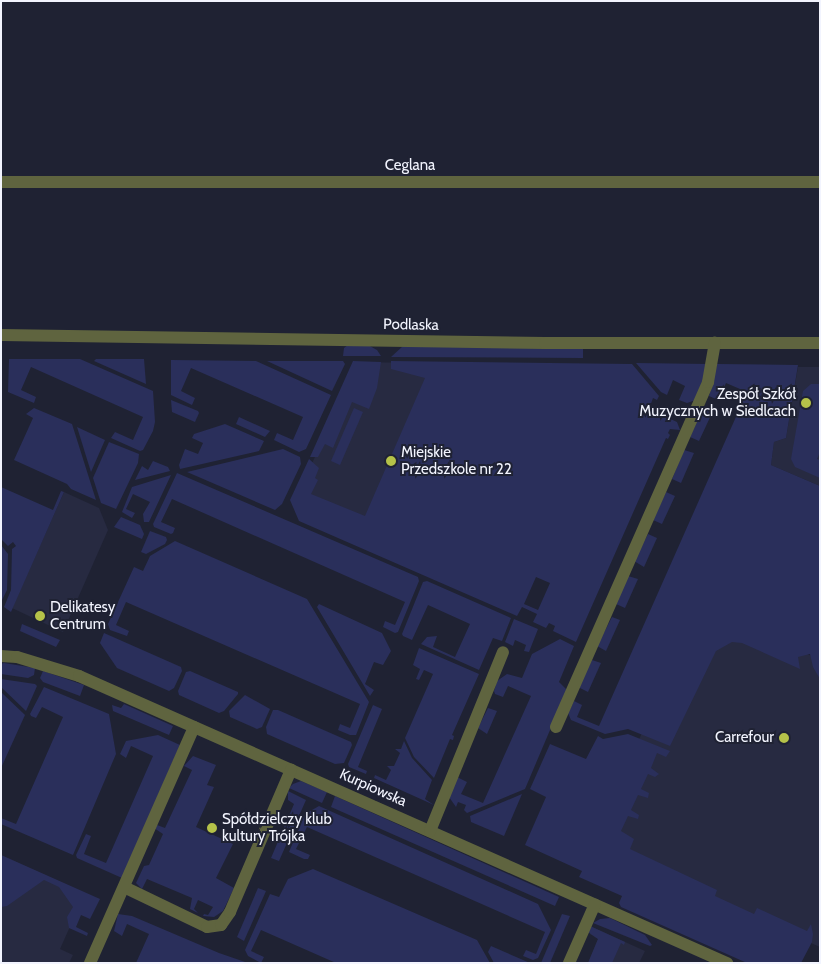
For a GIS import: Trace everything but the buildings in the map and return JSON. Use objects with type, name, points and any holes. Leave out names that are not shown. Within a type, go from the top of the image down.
[{"type":"street","name":"Ceglana","points":[[1,182],[820,182]]},
{"type":"street","name":"Podlaska","points":[[1,335],[820,343]]},
{"type":"street","points":[[556,727],[708,382],[715,343]]},
{"type":"street","points":[[430,831],[503,652]]},
{"type":"street","name":"Kurpiowska","points":[[1,656],[18,657],[79,676],[727,963]]},
{"type":"street","points":[[90,963],[194,727]]},
{"type":"street","points":[[124,887],[207,927],[221,925],[230,912],[291,770]]},
{"type":"street","points":[[569,963],[595,904]]},
{"type":"shaded area","points":[[348,345],[368,345],[377,350],[381,356],[343,356],[344,348]]},
{"type":"shaded area","points":[[403,346],[583,348],[583,358],[391,357]]},
{"type":"shaded area","points":[[9,359],[80,359],[153,391],[155,422],[153,431],[143,450],[140,451],[111,438],[115,432],[133,440],[143,417],[31,367],[21,390],[36,397],[34,403],[8,392]]},
{"type":"shaded area","points":[[96,359],[144,359],[146,384],[94,361]]},
{"type":"shaded area","points":[[171,360],[256,361],[331,395],[306,449],[299,452],[274,440],[277,433],[293,440],[303,417],[191,368],[181,391],[195,398],[192,405],[171,395]]},
{"type":"shaded area","points":[[267,361],[343,361],[345,364],[332,391]]},
{"type":"shaded area","points":[[353,361],[381,362],[377,388],[369,409],[352,402],[333,448],[325,444],[318,457],[310,457]]},
{"type":"shaded area","points":[[391,361],[632,364],[659,396],[657,400],[653,398],[649,409],[677,422],[680,430],[670,429],[668,433],[670,435],[668,439],[666,438],[576,642],[553,631],[555,626],[549,623],[546,628],[533,622],[537,614],[522,607],[517,616],[299,521],[290,500],[309,459],[319,468],[315,478],[318,480],[311,494],[365,516],[425,378],[391,369]],"holes":[[[536,577],[550,583],[538,610],[524,604]]]},
{"type":"shaded area","name":"Miejskie Przedszkole nr 22","points":[[358,362],[476,364],[424,560],[294,503]]},
{"type":"shaded area","points":[[636,363],[708,364],[696,400],[687,403],[679,400],[685,386],[673,380],[667,395],[661,392]]},
{"type":"shaded area","points":[[717,364],[798,365],[786,438],[774,442],[771,465],[820,486],[820,679],[813,667],[810,654],[798,657],[800,669],[742,643],[732,642],[716,651],[670,746],[628,729],[605,734],[571,720],[568,713],[574,701],[582,705],[577,717],[599,726],[747,392],[726,383],[718,400],[709,396]]},
{"type":"shaded area","name":"Zespół Szkół Muzycznych w Siedlcach","points":[[798,367],[820,367],[820,486],[771,465],[774,442],[786,438]]},
{"type":"shaded area","points":[[811,384],[820,384],[820,452],[817,459],[820,460],[820,478],[795,467],[791,459],[803,391]]},
{"type":"shaded area","points":[[171,400],[198,411],[195,422],[172,412]]},
{"type":"shaded area","points":[[34,408],[72,424],[96,500],[71,489],[67,484],[14,460],[33,418],[26,414]]},
{"type":"shaded area","points":[[354,408],[363,412],[340,465],[331,461]]},
{"type":"shaded area","points":[[703,408],[713,411],[699,441],[690,437]]},
{"type":"shaded area","points":[[239,417],[270,431],[265,437],[236,424]]},
{"type":"shaded area","points":[[225,424],[264,441],[259,451],[180,469],[179,465],[185,449],[198,454],[203,443],[192,438],[194,434]]},
{"type":"shaded area","points":[[77,427],[105,440],[91,472]]},
{"type":"shaded area","points":[[109,442],[139,454],[138,463],[116,509],[101,503],[93,478]]},
{"type":"shaded area","points":[[283,449],[300,457],[301,464],[282,504],[275,510],[187,472]]},
{"type":"shaded area","points":[[684,450],[694,453],[681,483],[672,479]]},
{"type":"shaded area","points":[[153,461],[168,467],[170,471],[135,480],[142,466],[148,470]]},
{"type":"shaded area","points":[[177,473],[418,577],[419,581],[398,632],[395,633],[383,627],[385,621],[395,625],[405,602],[172,499],[161,522],[175,528],[173,533],[171,534],[154,527],[153,524]]},
{"type":"shaded area","points":[[171,475],[149,522],[144,522],[143,514],[150,502],[133,494],[126,509],[135,513],[132,518],[122,512],[132,487]]},
{"type":"shaded area","points":[[1,487],[53,510],[61,491],[64,492],[11,612],[4,607],[11,590],[12,549],[16,546],[13,542],[8,546],[1,539]]},
{"type":"shaded area","points":[[64,492],[99,508],[108,530],[63,632],[12,608]]},
{"type":"shaded area","points":[[666,492],[675,496],[662,524],[653,520]]},
{"type":"shaded area","points":[[121,517],[140,525],[144,534],[142,539],[114,527]]},
{"type":"shaded area","points":[[150,531],[166,537],[167,540],[165,544],[146,554],[141,552]]},
{"type":"shaded area","points":[[648,534],[657,538],[644,567],[634,561]]},
{"type":"shaded area","points":[[175,541],[307,599],[369,702],[356,735],[350,735],[338,730],[340,724],[350,728],[360,704],[126,602],[116,625],[129,631],[127,636],[110,630],[108,624],[134,567],[143,571],[150,556]]},
{"type":"shaded area","points":[[1,545],[8,554],[7,590],[1,602]]},
{"type":"shaded area","points":[[628,576],[638,579],[625,608],[616,604]]},
{"type":"shaded area","points":[[427,581],[511,618],[502,641],[493,638],[479,670],[421,644],[427,637],[437,636],[433,647],[455,657],[470,624],[428,605],[412,640],[403,636],[402,634],[423,582]]},
{"type":"shaded area","points":[[319,604],[382,633],[391,651],[383,665],[374,662],[365,684],[374,690],[370,696],[317,607]]},
{"type":"shaded area","points":[[699,614],[820,659],[820,947],[593,847],[641,735]]},
{"type":"shaded area","points":[[612,617],[620,620],[606,651],[597,646]]},
{"type":"shaded area","points":[[514,619],[538,629],[529,652],[524,651],[526,645],[515,640],[513,646],[505,642]]},
{"type":"shaded area","points":[[22,624],[60,640],[56,647],[20,631]]},
{"type":"shaded area","points":[[104,633],[181,667],[182,671],[174,688],[169,691],[117,668],[100,643]]},
{"type":"shaded area","points":[[560,639],[574,646],[559,682],[567,690],[525,789],[467,813],[464,810],[466,805],[458,802],[456,807],[449,797],[457,777],[467,782],[461,794],[483,803],[531,696],[508,686],[503,697],[495,694],[497,681],[507,674],[522,678],[532,654]]},
{"type":"shaded area","points":[[419,648],[479,674],[452,735],[454,736],[453,740],[450,739],[434,778],[414,757],[405,738],[433,674],[424,670],[419,680],[416,679],[420,669],[413,665]]},
{"type":"shaded area","points":[[592,660],[601,663],[588,692],[578,687]]},
{"type":"shaded area","points":[[1,664],[35,668],[34,675],[28,678],[1,674]]},
{"type":"shaded area","points":[[43,671],[84,685],[80,696],[43,682],[40,678]]},
{"type":"shaded area","points":[[190,671],[238,692],[238,694],[224,711],[219,713],[179,695],[178,691],[186,672]]},
{"type":"shaded area","points":[[1,679],[35,684],[37,686],[26,711],[1,687]]},
{"type":"shaded area","points":[[44,687],[109,714],[116,754],[73,855],[1,824],[1,818],[16,824],[63,717],[42,707],[36,718],[31,716],[30,714]]},
{"type":"shaded area","points":[[1,692],[25,715],[1,768]]},
{"type":"shaded area","points":[[245,695],[270,709],[262,727],[257,729],[230,717],[229,711]]},
{"type":"shaded area","points":[[124,704],[173,726],[169,735],[113,711],[112,705],[121,708]]},
{"type":"shaded area","points":[[373,705],[382,709],[358,767],[367,771],[366,774],[349,767],[348,764]]},
{"type":"shaded area","points":[[488,708],[497,711],[487,734],[478,728]]},
{"type":"shaded area","points":[[273,710],[278,710],[351,742],[352,745],[344,763],[335,764],[267,734],[266,727]]},
{"type":"shaded area","points":[[628,734],[670,751],[666,757],[657,753],[651,768],[659,774],[655,777],[648,774],[641,789],[649,793],[648,798],[638,795],[631,810],[639,815],[638,819],[628,816],[621,831],[634,839],[630,849],[717,890],[715,896],[754,914],[757,908],[807,931],[811,924],[812,942],[801,963],[747,963],[621,907],[619,903],[622,896],[579,877],[582,871],[525,845],[546,797],[530,789],[550,744],[586,759],[598,736],[603,739]]},
{"type":"shaded area","points":[[158,735],[180,745],[122,878],[77,858],[76,855],[86,834],[91,836],[84,854],[106,863],[153,756],[131,746],[126,758],[120,754],[126,741]]},
{"type":"shaded area","points":[[404,741],[412,758],[432,780],[425,799],[434,805],[374,778],[375,775],[386,780],[391,770],[387,766],[394,766],[400,753],[395,749],[401,749]]},
{"type":"shaded area","points":[[193,756],[216,765],[207,785],[214,787],[196,827],[233,844],[216,878],[234,888],[223,911],[214,917],[203,916],[204,914],[208,915],[213,907],[198,900],[194,909],[198,913],[190,909],[192,898],[147,879],[142,889],[136,883],[144,866],[149,865],[163,834],[154,828],[157,825],[165,828],[192,770],[184,766]]},
{"type":"shaded area","points":[[301,781],[327,792],[322,803],[289,788]]},
{"type":"shaded area","points":[[288,791],[306,800],[279,861],[271,858],[294,804],[288,800]]},
{"type":"shaded area","points":[[522,794],[504,836],[471,822],[470,816]]},
{"type":"shaded area","points":[[335,796],[559,897],[555,906],[331,807]]},
{"type":"shaded area","points":[[319,806],[538,904],[551,930],[538,958],[533,960],[523,956],[526,950],[536,954],[545,932],[307,827],[296,849],[310,855],[308,859],[289,852],[305,814]]},
{"type":"shaded area","points":[[1,855],[85,893],[60,949],[73,955],[69,963],[1,963]]},
{"type":"shaded area","points":[[1,855],[100,899],[90,919],[81,915],[76,927],[88,933],[87,936],[69,928],[67,917],[73,907],[59,887],[44,880],[7,906],[1,907]]},
{"type":"shaded area","points":[[313,869],[477,940],[490,963],[336,963],[261,930],[251,951],[264,957],[261,963],[248,956],[245,950],[270,894],[279,897],[288,879]]},
{"type":"shaded area","points":[[258,888],[266,891],[244,941],[237,937]]},
{"type":"shaded area","points":[[118,914],[132,916],[219,953],[248,963],[136,963],[149,934],[127,924],[122,936],[114,931]]},
{"type":"shaded area","points":[[562,914],[570,916],[550,963],[541,963]]},
{"type":"shaded area","points":[[610,918],[645,935],[652,945],[650,946],[593,923],[600,919]]},
{"type":"shaded area","points":[[590,926],[645,951],[639,963],[588,963],[598,939],[590,934]]},
{"type":"shaded area","points":[[590,926],[625,942],[624,945],[621,943],[612,963],[588,963],[598,939],[588,932]]},
{"type":"shaded area","points":[[491,946],[530,963],[494,963],[488,952]]},
{"type":"place","name":"Zespół Szkół Muzycznych w Siedlcach","points":[[806,403]]},
{"type":"place","name":"Miejskie Przedszkole nr 22","points":[[391,461]]},
{"type":"place","name":"Delikatesy Centrum","points":[[40,616]]},
{"type":"place","name":"Carrefour","points":[[784,738]]},
{"type":"place","name":"Spółdzielczy klub kultury Trójka","points":[[212,828]]}]
